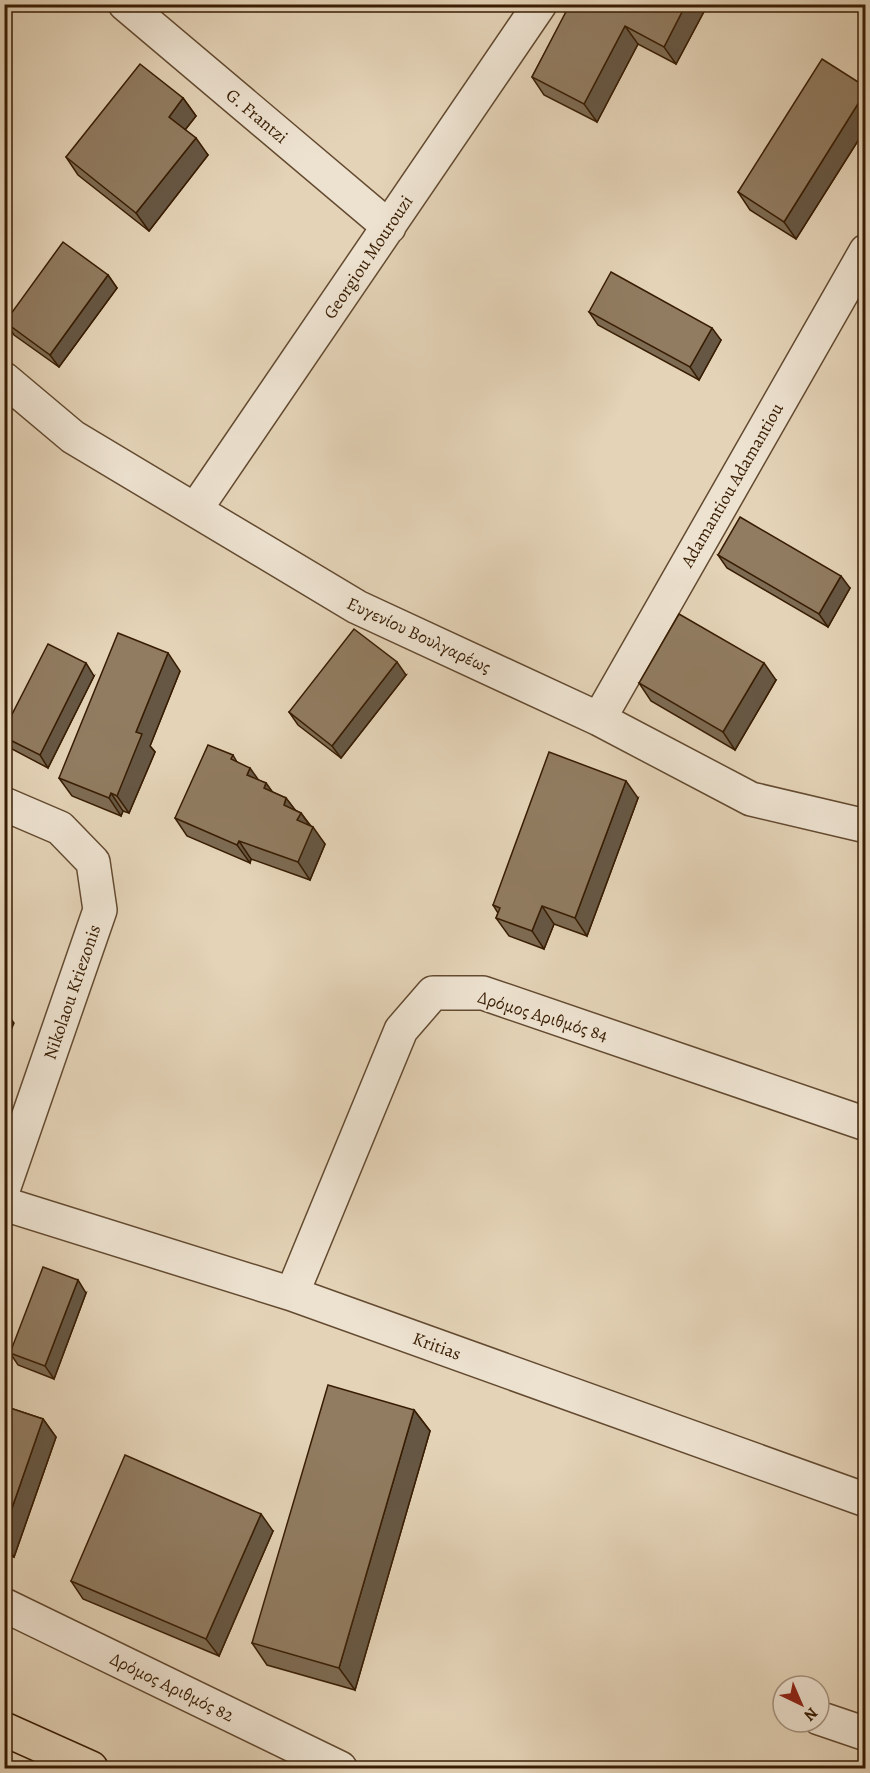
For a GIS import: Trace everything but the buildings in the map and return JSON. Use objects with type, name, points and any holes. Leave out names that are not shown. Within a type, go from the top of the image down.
[{"type":"main road","points":[[4,1729],[91,1768]]},
{"type":"street","name":"G. Frantzi","points":[[125,4],[389,227]]},
{"type":"street","name":"Georgiou Mourouzi","points":[[195,510],[540,4]]},
{"type":"street","name":"Adamantiou Adamantiou","points":[[599,719],[866,251]]},
{"type":"street","name":"Ευγενίου Βουλγαρέως","points":[[4,379],[73,437],[357,608],[599,719],[751,799],[866,826]]},
{"type":"street","name":"Nikolaou Kriezonis","points":[[4,804],[60,828],[93,862],[100,909],[4,1187]]},
{"type":"street","name":"Δρόμος Αριθμός 84","points":[[292,1294],[401,1030],[433,993],[483,993],[866,1124]]},
{"type":"street","name":"Kritias","points":[[4,1204],[292,1294],[866,1500]]},
{"type":"street","name":"Δρόμος Αριθμός 82","points":[[4,1605],[340,1768]]},
{"type":"street","points":[[831,1722],[866,1734]]}]
